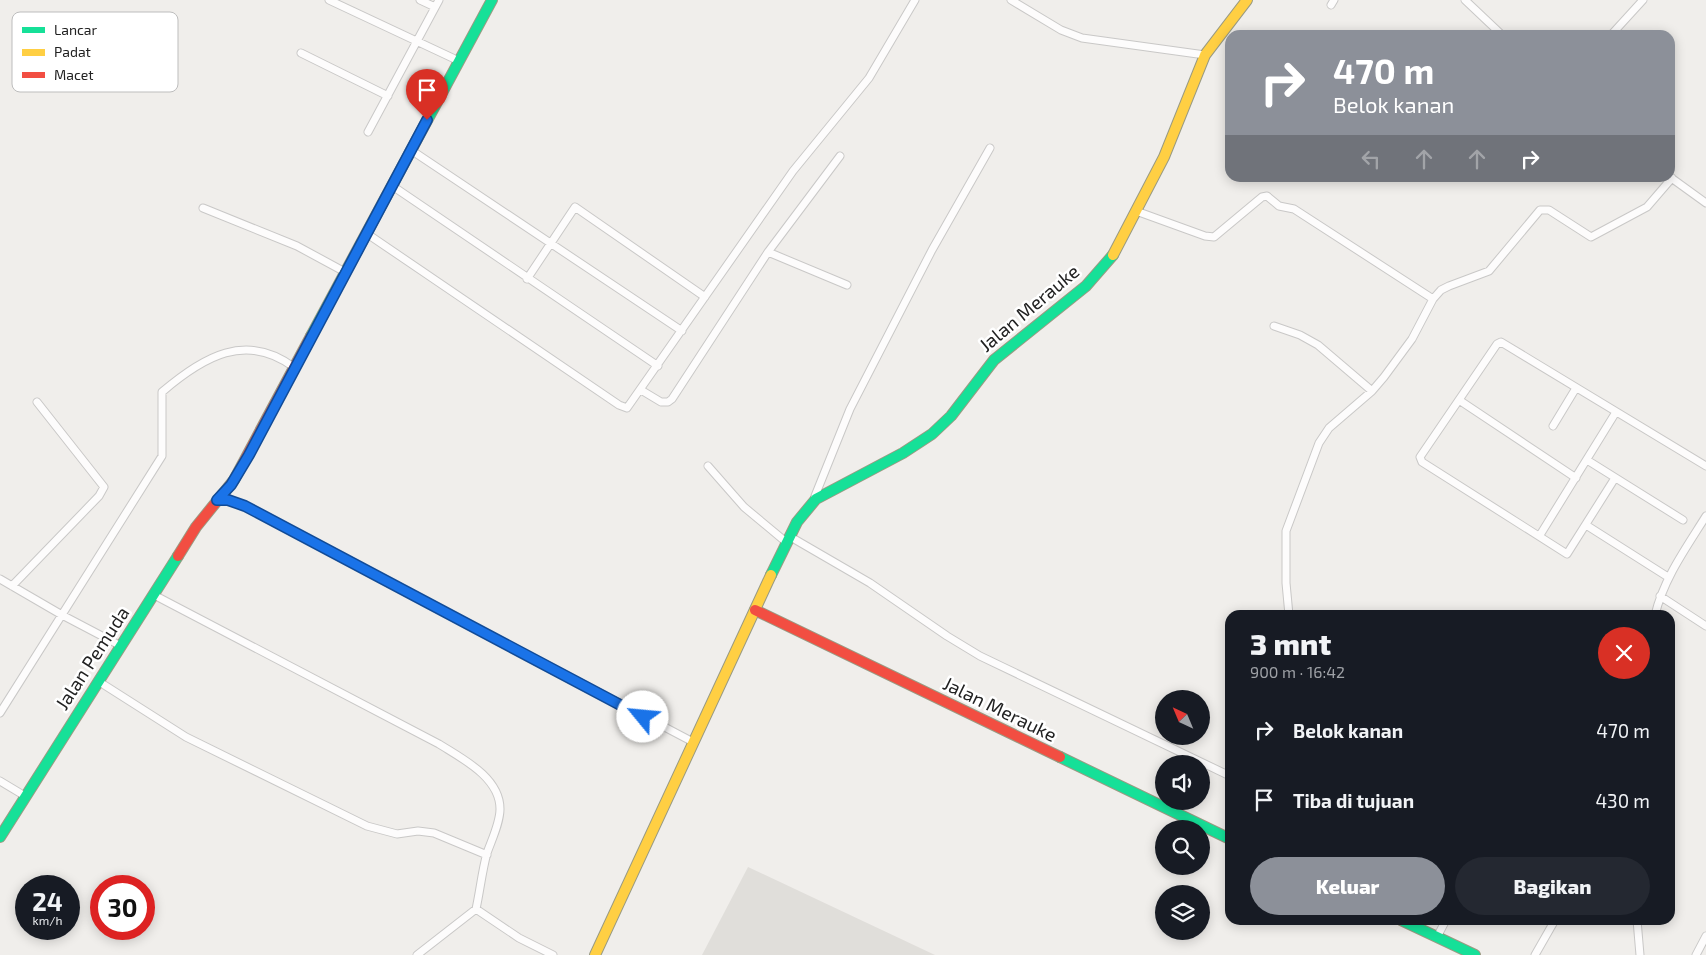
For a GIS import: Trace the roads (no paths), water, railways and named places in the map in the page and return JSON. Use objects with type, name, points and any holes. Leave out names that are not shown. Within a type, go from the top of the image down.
[{"type":"main road","name":"Jalan Pemuda","points":[[0,838],[196,527],[234,480],[492,0]]},
{"type":"main road","name":"Jalan Merauke","points":[[595,955],[788,538],[803,512],[814,499],[922,440],[944,424],[983,370],[1064,305],[1098,273],[1113,254],[1164,157],[1205,55],[1248,0]]},
{"type":"main road","name":"Jalan Merauke","points":[[755,610],[1225,837]]},
{"type":"main road","points":[[1412,925],[1475,955]]},
{"type":"street","points":[[330,0],[459,61]]},
{"type":"street","points":[[368,132],[437,3],[420,0]]},
{"type":"street","points":[[366,232],[622,407],[628,407],[794,171],[869,78],[915,0]]},
{"type":"street","points":[[1011,0],[1061,30],[1082,38],[1205,55]]},
{"type":"street","points":[[1465,0],[1497,30]]},
{"type":"street","points":[[1616,30],[1643,0]]},
{"type":"street","points":[[301,54],[388,96]]},
{"type":"street","points":[[814,499],[839,432],[850,409],[936,241],[990,148]]},
{"type":"street","points":[[411,150],[682,331]]},
{"type":"street","points":[[641,390],[661,402],[670,401],[768,252],[840,156]]},
{"type":"street","points":[[1675,181],[1706,203]]},
{"type":"street","points":[[1289,610],[1286,543],[1290,516],[1324,434],[1372,391],[1412,339],[1434,300],[1444,288],[1489,271],[1540,210],[1549,210],[1591,237],[1647,207],[1668,182]]},
{"type":"street","points":[[392,186],[658,366]]},
{"type":"street","points":[[1136,211],[1205,236],[1214,237],[1262,197],[1267,196],[1279,206],[1290,208],[1301,214],[1434,300]]},
{"type":"street","points":[[528,279],[575,207],[705,297]]},
{"type":"street","points":[[203,208],[297,246],[345,272]]},
{"type":"street","points":[[768,252],[847,285]]},
{"type":"street","points":[[1274,326],[1300,335],[1318,345],[1372,391]]},
{"type":"street","points":[[1615,478],[1567,554],[1421,460],[1421,455],[1500,342],[1706,466]]},
{"type":"street","points":[[0,713],[162,456],[162,392],[186,371],[230,350],[259,350],[295,368]]},
{"type":"street","points":[[1553,426],[1576,388]]},
{"type":"street","points":[[1458,400],[1576,478]]},
{"type":"street","points":[[12,586],[99,496],[104,487],[37,402]]},
{"type":"street","points":[[1540,536],[1616,412]]},
{"type":"street","points":[[1587,460],[1683,520]]},
{"type":"street","points":[[708,466],[744,507],[788,538],[870,583],[947,636],[980,656],[1225,774]]},
{"type":"street","points":[[217,500],[228,500],[245,506],[693,742]]},
{"type":"street","points":[[1656,610],[1668,577],[1706,516]]},
{"type":"street","points":[[1586,525],[1668,577]]},
{"type":"street","points":[[0,578],[62,615],[121,646]]},
{"type":"street","points":[[154,595],[439,744],[472,765],[491,786],[497,795],[500,808],[487,855],[476,909],[417,955]]},
{"type":"street","points":[[1660,596],[1706,626]]},
{"type":"street","points":[[98,681],[186,737],[367,826],[397,834],[418,831],[434,833],[487,855]]},
{"type":"street","points":[[0,780],[25,796]]},
{"type":"street","points":[[476,909],[518,938],[553,955]]},
{"type":"street","points":[[1437,937],[1443,925]]},
{"type":"street","points":[[1534,955],[1552,925]]},
{"type":"street","points":[[1637,925],[1640,955]]},
{"type":"street","points":[[1696,955],[1706,936]]}]
